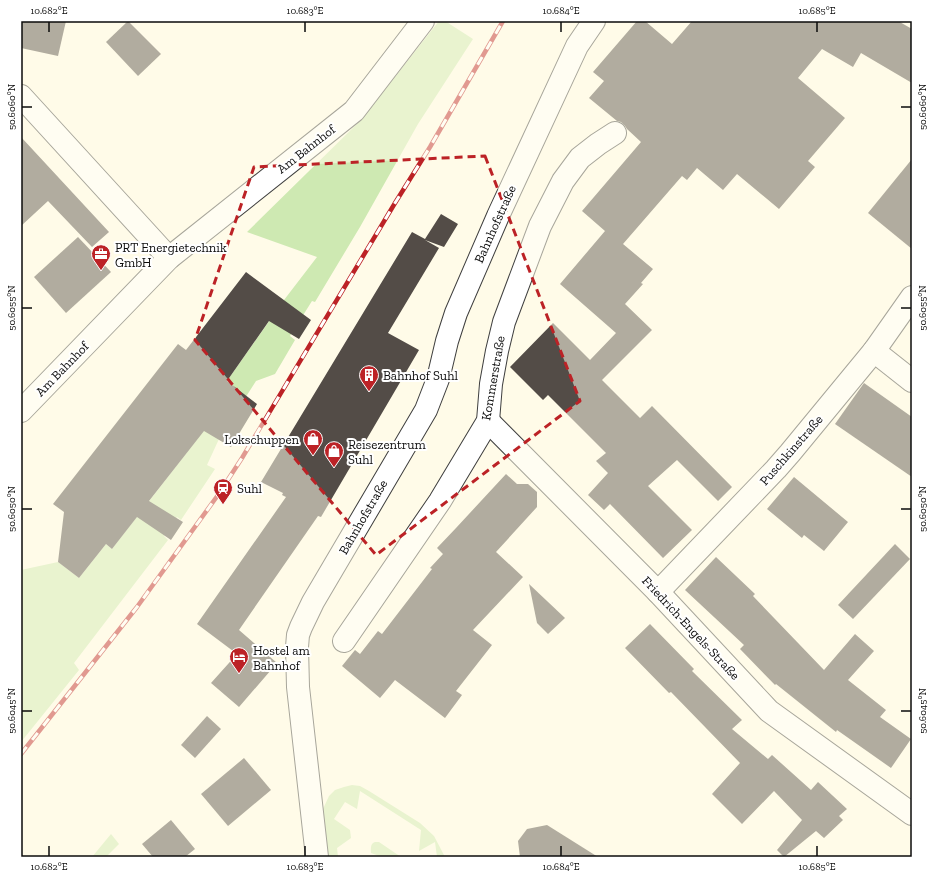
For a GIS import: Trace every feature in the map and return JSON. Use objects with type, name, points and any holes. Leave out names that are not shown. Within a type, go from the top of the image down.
[{"type":"street","name":"Am Bahnhof","points":[[21,411],[169,258],[354,111],[423,21]]},
{"type":"street","name":"Bahnhofstraße","points":[[317,857],[298,687],[298,635],[313,602],[426,410],[438,379],[447,341],[456,313],[548,106],[577,46],[594,21]]},
{"type":"street","points":[[21,96],[169,258]]},
{"type":"street","name":"Kommerstraße","points":[[344,641],[440,501],[488,421],[491,384],[504,322],[540,226],[563,181],[580,158],[615,133]]},
{"type":"street","name":"Puschkinstraße","points":[[658,592],[776,469],[874,351],[912,297]]},
{"type":"street","points":[[874,351],[912,381]]},
{"type":"street","name":"Friedrich-Engels-Straße","points":[[488,421],[658,592],[770,711],[912,814]]},
{"type":"highlighted area","points":[[485,156],[580,401],[376,555],[195,340],[254,167]]},
{"type":"green space","points":[[439,21],[445,21],[473,39],[418,124],[360,227],[315,302],[312,301],[290,336],[295,340],[275,374],[256,381],[219,439],[207,465],[215,469],[181,520],[177,517],[164,536],[168,540],[74,663],[79,670],[21,742],[21,570],[58,562],[79,578],[106,544],[112,549],[236,389],[227,381],[284,300],[317,257],[247,232],[361,120]]},
{"type":"green space","points":[[352,785],[360,786],[369,791],[420,823],[434,836],[445,857],[437,857],[435,842],[419,851],[421,830],[360,791],[357,809],[345,802],[334,819],[350,830],[351,838],[337,848],[338,857],[328,857],[323,809],[329,796],[335,790]]},
{"type":"green space","points":[[111,834],[119,844],[106,857],[92,857]]},
{"type":"green space","points":[[375,842],[379,842],[401,857],[382,857],[371,853],[372,845]]},
{"type":"building","points":[[21,21],[66,21],[58,56],[21,48]]},
{"type":"building","points":[[128,21],[161,54],[138,76],[106,42]]},
{"type":"building","points":[[637,21],[645,21],[672,44],[692,21],[898,21],[912,29],[912,83],[861,53],[853,67],[822,49],[798,78],[845,118],[808,161],[815,167],[779,209],[737,174],[723,190],[697,168],[687,180],[682,176],[623,244],[653,269],[641,283],[643,284],[625,304],[652,330],[602,380],[640,418],[652,406],[732,487],[718,501],[677,460],[648,486],[692,530],[663,558],[610,504],[604,510],[588,495],[608,473],[596,461],[606,453],[548,395],[543,400],[510,367],[553,323],[590,360],[616,333],[560,284],[605,231],[582,211],[641,142],[621,122],[617,121],[589,98],[604,81],[593,72]]},
{"type":"building","points":[[21,137],[109,232],[92,247],[48,201],[21,226]]},
{"type":"building","points":[[912,159],[912,249],[868,213]]},
{"type":"building","points":[[441,214],[458,224],[444,247],[425,240],[439,248],[388,333],[419,350],[321,517],[318,516],[239,630],[277,663],[239,707],[211,683],[237,654],[197,624],[286,497],[282,495],[283,493],[261,482],[412,232],[425,239]]},
{"type":"building","points":[[78,237],[111,272],[66,313],[34,277]]},
{"type":"building","points":[[246,272],[311,320],[299,339],[269,321],[227,381],[257,404],[231,447],[204,431],[149,501],[183,522],[171,540],[137,517],[112,549],[106,544],[79,578],[58,562],[64,512],[53,504],[178,344],[186,350]]},
{"type":"building","points":[[864,383],[912,417],[912,477],[835,424]]},
{"type":"building","points":[[506,474],[517,484],[528,484],[537,492],[537,507],[496,552],[523,577],[473,630],[492,645],[456,691],[462,695],[445,718],[395,680],[380,698],[342,666],[355,650],[360,654],[378,631],[382,634],[432,569],[430,568],[443,554],[437,548]]},
{"type":"building","points":[[794,477],[848,522],[824,551],[804,535],[802,538],[767,509]]},
{"type":"building","points":[[895,544],[910,559],[853,619],[838,605]]},
{"type":"building","points":[[716,557],[755,594],[753,596],[824,670],[855,634],[874,651],[848,680],[886,710],[880,717],[911,739],[891,768],[837,730],[836,732],[776,684],[775,685],[740,649],[744,645],[685,590]]},
{"type":"building","points":[[529,584],[565,618],[548,634],[537,623]]},
{"type":"building","points":[[650,624],[694,669],[692,671],[742,720],[732,729],[768,759],[772,755],[811,790],[818,782],[847,809],[839,816],[843,820],[824,838],[816,831],[784,857],[777,850],[802,820],[774,791],[742,824],[712,794],[740,763],[671,692],[669,693],[625,648]]},
{"type":"building","points":[[207,716],[221,729],[195,758],[181,745]]},
{"type":"building","points":[[244,758],[271,790],[228,826],[201,794]]},
{"type":"building","points":[[171,820],[195,849],[185,857],[153,857],[142,844]]},
{"type":"building","points":[[547,825],[598,857],[520,857],[518,841],[527,829]]},
{"type":"railway","points":[[21,754],[137,607],[218,495],[242,458],[430,147],[503,21]]},
{"type":"place","name":"PRT Energietechnik GmbH","points":[[101,271]]},
{"type":"place","name":"Bahnhof Suhl","points":[[369,392]]},
{"type":"place","name":"Lokschuppen","points":[[313,456]]},
{"type":"place","name":"Reisezentrum Suhl","points":[[334,468]]},
{"type":"place","name":"Suhl","points":[[223,505]]},
{"type":"place","name":"Hostel am Bahnhof","points":[[239,674]]}]
